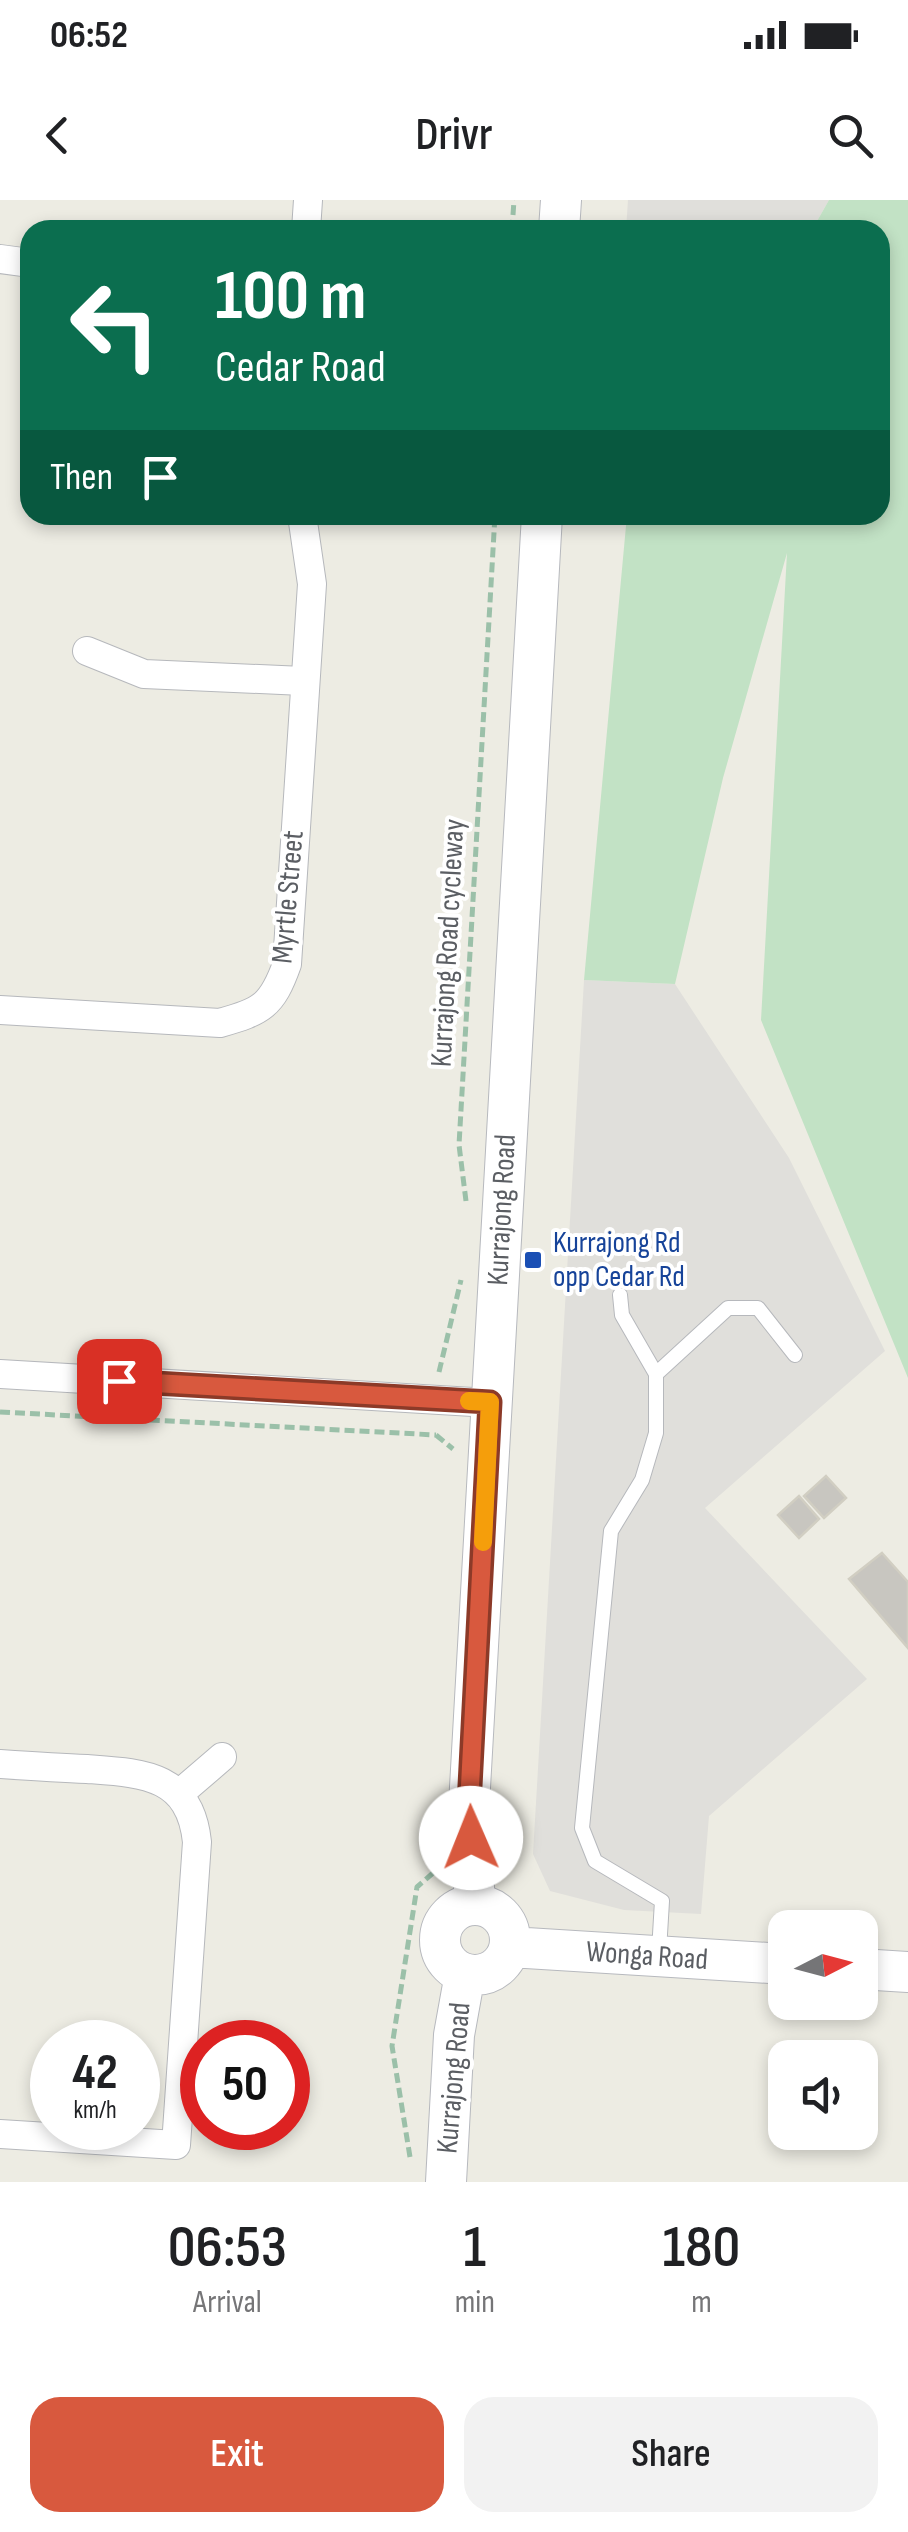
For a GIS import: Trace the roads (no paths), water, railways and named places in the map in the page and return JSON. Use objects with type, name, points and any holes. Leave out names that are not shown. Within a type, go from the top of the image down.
[{"type":"main road","name":"Kurrajong Road","points":[[475,1904],[469,1805],[541,525]]},
{"type":"main road","points":[[475,1904],[501,1917],[507,1926],[510,1947],[503,1961],[489,1972],[464,1974],[450,1966],[439,1938],[448,1916],[463,1906],[475,1904]]},
{"type":"main road","name":"Wonga Road","points":[[510,1947],[768,1963]]},
{"type":"main road","points":[[878,1970],[908,1972]]},
{"type":"main road","name":"Kurrajong Road","points":[[427,2176],[464,1974]]},
{"type":"street","name":"Myrtle Street","points":[[0,1010],[220,1023],[254,1013],[278,991],[286,964],[312,584],[303,525]]},
{"type":"street","points":[[87,651],[144,674],[303,681]]},
{"type":"street","points":[[0,1374],[490,1402]]},
{"type":"street","points":[[179,1794],[222,1758]]},
{"type":"street","points":[[0,1764],[135,1772],[157,1779],[179,1794],[192,1817],[197,1842],[176,2145],[0,2134]]},
{"type":"lane","points":[[620,1294],[622,1316],[656,1374],[656,1433],[649,1464],[610,1531],[582,1828],[595,1861],[662,1902],[659,1956]]},
{"type":"lane","points":[[656,1374],[728,1308],[758,1308],[794,1355]]},
{"type":"place","name":"Kurrajong Rd opp Cedar Rd","points":[[533,1260]]}]
